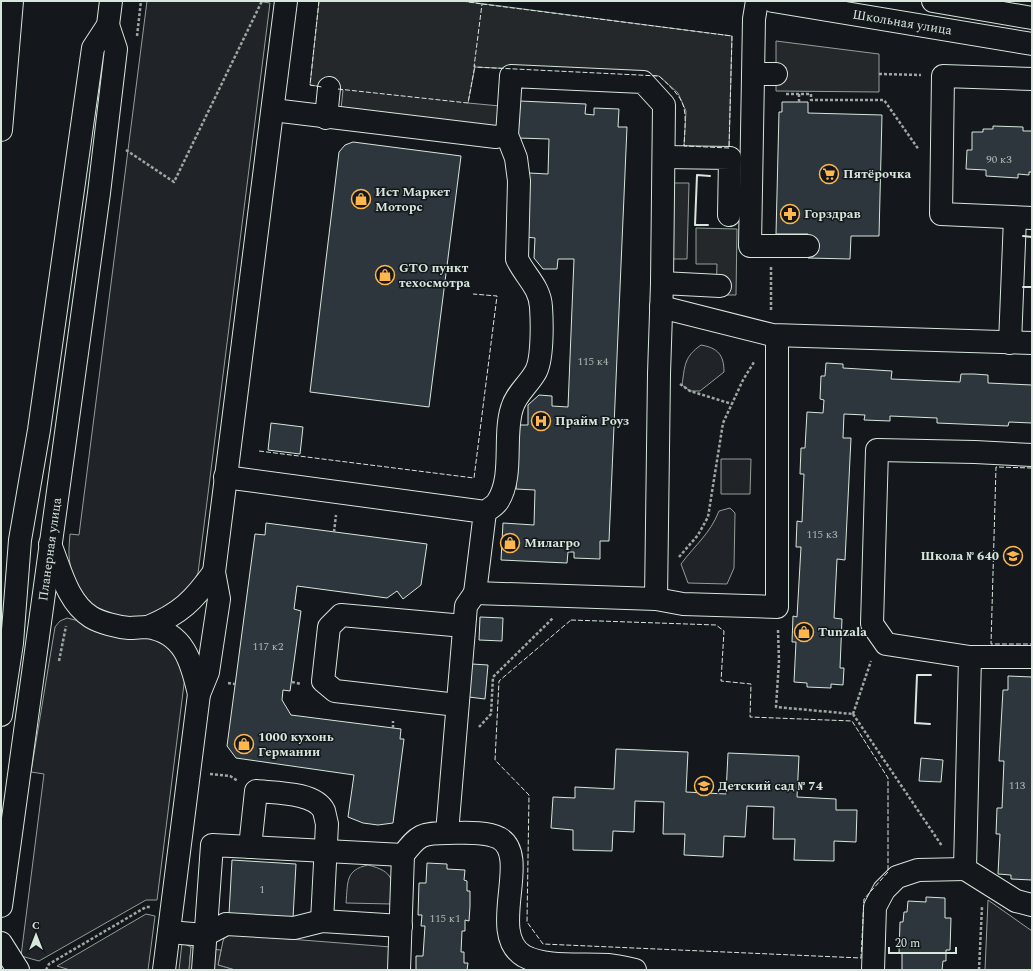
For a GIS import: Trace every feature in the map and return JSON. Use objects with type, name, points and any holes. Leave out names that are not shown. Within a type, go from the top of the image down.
[{"type":"main road","points":[[1,130],[12,1]]},
{"type":"main road","points":[[108,25],[111,1]]},
{"type":"main road","points":[[164,970],[198,694],[208,672],[219,599],[214,572],[286,1]]},
{"type":"main road","points":[[757,1],[754,19],[750,246],[808,246]]},
{"type":"main road","name":"Школьная улица","points":[[773,1],[1032,44]]},
{"type":"main road","name":"Школьная улица","points":[[933,1],[1032,18]]},
{"type":"main road","name":"Планерная улица","points":[[1,715],[12,643],[20,540],[39,430],[93,48],[108,25]]},
{"type":"main road","name":"Планерная улица","points":[[1,906],[99,193],[116,49],[108,25]]},
{"type":"main road","points":[[225,477],[484,512],[498,502],[505,485],[508,423],[512,407],[519,393],[536,372],[540,358],[541,306],[539,292],[522,269],[517,259],[519,181],[516,158],[507,134],[511,69],[643,82],[664,105],[656,599]]},
{"type":"main road","points":[[754,84],[776,74]]},
{"type":"main road","points":[[1010,343],[1024,218],[941,214],[943,76],[1032,79]]},
{"type":"main road","points":[[326,118],[329,88]]},
{"type":"main road","points":[[273,110],[326,118],[496,137],[507,134]]},
{"type":"main road","points":[[664,157],[730,158],[729,215]]},
{"type":"main road","points":[[662,284],[720,286]]},
{"type":"main road","points":[[661,307],[774,335],[1032,343]]},
{"type":"main road","points":[[475,593],[656,599],[683,604],[777,607],[774,335]]},
{"type":"main road","points":[[1032,455],[877,450],[872,624],[886,644],[970,657],[1032,657]]},
{"type":"main road","points":[[447,833],[466,606],[475,593],[484,512]]},
{"type":"main road","points":[[1,585],[20,540]]},
{"type":"main road","points":[[50,544],[67,587],[76,602],[91,617],[110,624],[128,628],[148,628],[167,634],[180,643],[189,657],[198,694]]},
{"type":"main road","points":[[148,628],[168,619],[183,609],[197,595],[214,572]]},
{"type":"main road","points":[[457,705],[335,691],[323,681],[329,627],[341,616],[464,626]]},
{"type":"main road","points":[[965,869],[970,657]]},
{"type":"main road","points":[[250,847],[256,791],[303,796],[315,801],[324,810],[327,824],[322,921]]},
{"type":"main road","points":[[399,970],[403,855],[413,842],[427,833],[447,833],[488,835],[499,838],[508,848],[511,860],[508,927],[512,943],[523,955],[539,962],[609,965],[635,970]]},
{"type":"main road","points":[[203,970],[212,845],[403,855]]},
{"type":"main road","points":[[873,970],[875,907],[884,890],[897,877],[918,870],[965,869],[1016,901],[1032,905]]},
{"type":"main road","points":[[168,932],[206,935],[226,924],[294,928],[322,921],[400,926]]},
{"type":"main road","points":[[1,943],[18,970]]},
{"type":"path","points":[[122,148],[174,182],[262,1]]},
{"type":"path","points":[[879,74],[904,75]]},
{"type":"path","points":[[754,84],[799,94],[811,94],[811,100],[884,100],[900,123]]},
{"type":"path","points":[[799,94],[799,102]]},
{"type":"path","points":[[678,559],[698,535],[708,517],[723,423],[743,380],[774,335],[771,246]]},
{"type":"path","points":[[659,374],[682,385],[690,391],[732,404]]},
{"type":"path","points":[[334,532],[336,520]]},
{"type":"path","points":[[477,729],[492,714],[493,677],[574,597]]},
{"type":"path","points":[[59,664],[66,624],[76,602]]},
{"type":"path","points":[[777,607],[779,661],[776,707],[853,714]]},
{"type":"path","points":[[853,714],[872,656],[872,624]]},
{"type":"path","points":[[853,714],[949,856],[965,869]]},
{"type":"path","points":[[206,773],[230,776],[256,791]]},
{"type":"path","points":[[979,970],[983,880]]},
{"type":"path","points":[[46,970],[49,964],[146,907],[172,909]]},
{"type":"shaded area","points":[[147,1],[257,1],[270,3],[198,573],[187,593],[177,603],[155,614],[143,617],[130,617],[117,616],[105,612],[84,598],[80,592],[72,571],[69,560],[69,549],[70,534],[79,535]]},
{"type":"shaded area","points":[[319,1],[462,1],[732,36],[729,148],[684,146],[686,111],[678,93],[659,76],[475,67],[468,103],[500,106],[497,127],[341,109],[343,90],[310,85]]},
{"type":"shaded area","points":[[776,41],[879,54],[879,92],[776,91]]},
{"type":"shaded area","points":[[671,183],[689,183],[687,259],[670,259]]},
{"type":"shaded area","points":[[696,228],[737,229],[736,295],[716,295],[717,264],[696,264]]},
{"type":"shaded area","points":[[701,345],[712,348],[719,353],[723,361],[724,372],[700,391],[690,391],[682,385],[686,362],[695,349]]},
{"type":"shaded area","points":[[721,459],[751,459],[750,494],[721,494]]},
{"type":"shaded area","points":[[730,508],[735,513],[734,568],[727,584],[688,583],[681,564],[707,533],[719,511]]},
{"type":"shaded area","points":[[67,618],[164,642],[175,650],[185,676],[157,900],[146,900],[39,961],[21,956],[44,774],[31,772],[55,627],[60,621]]},
{"type":"shaded area","points":[[368,865],[388,874],[392,883],[392,904],[346,903],[348,883],[351,874],[355,870]]},
{"type":"shaded area","points":[[988,900],[1032,931],[1032,970],[985,970]]},
{"type":"shaded area","points":[[146,914],[155,916],[148,970],[70,970],[57,966]]},
{"type":"shaded area","points":[[226,934],[391,947],[390,970],[235,970],[218,965]]},
{"type":"shaded area","points":[[182,943],[191,947],[189,970],[179,970]]},
{"type":"shaded area","points":[[191,947],[221,950],[218,965],[235,970],[189,970]]},
{"type":"building","points":[[520,101],[586,104],[585,114],[594,115],[594,108],[619,109],[618,127],[627,127],[609,541],[600,541],[600,559],[574,558],[574,552],[568,552],[567,563],[501,560],[503,523],[534,525],[535,490],[516,489],[519,425],[528,425],[528,405],[539,395],[552,396],[552,406],[568,407],[574,259],[558,259],[557,269],[543,269],[534,258],[535,238],[526,237],[529,173],[548,174],[549,139],[518,138]]},
{"type":"building","name":"Пятёрочка","points":[[782,102],[808,102],[808,113],[882,115],[879,236],[851,236],[850,259],[808,258],[808,234],[776,234],[779,112],[782,112]]},
{"type":"building","points":[[993,126],[1023,127],[1023,131],[1032,131],[1032,172],[1029,172],[1029,175],[1018,174],[1018,178],[986,176],[986,170],[966,169],[967,150],[972,150],[972,132],[983,132],[983,129],[993,129]]},
{"type":"building","points":[[353,142],[461,156],[429,407],[310,392],[339,152],[345,145]]},
{"type":"building","points":[[826,363],[843,364],[843,368],[892,371],[891,379],[960,382],[961,374],[974,374],[988,375],[988,383],[1032,385],[1032,423],[1009,422],[1008,426],[937,423],[937,418],[890,416],[890,421],[864,420],[865,415],[844,414],[843,438],[851,438],[845,560],[837,559],[834,618],[842,619],[840,668],[844,668],[843,685],[831,684],[831,688],[807,687],[807,683],[794,682],[796,642],[792,642],[793,616],[797,617],[801,547],[796,547],[797,521],[802,522],[804,474],[800,474],[801,448],[805,448],[807,412],[823,413],[824,400],[820,399],[821,376],[825,376]]},
{"type":"building","points":[[271,423],[303,427],[300,454],[268,450]]},
{"type":"building","points":[[266,523],[427,544],[421,585],[403,599],[397,591],[387,598],[297,586],[294,609],[301,611],[290,691],[283,690],[282,700],[291,715],[401,729],[400,739],[404,739],[393,823],[378,825],[363,823],[348,817],[354,775],[236,758],[227,746],[255,534],[265,535]]},
{"type":"building","points":[[480,617],[503,618],[502,641],[479,640]]},
{"type":"building","points":[[472,664],[488,665],[485,699],[469,697]]},
{"type":"building","points":[[1008,676],[1032,677],[1032,880],[1011,879],[1011,875],[998,874],[1000,834],[996,834],[997,808],[1002,808],[1004,761],[999,761],[1003,690],[1008,690]]},
{"type":"building","points":[[616,749],[688,752],[686,792],[726,794],[728,753],[799,756],[797,797],[836,799],[836,810],[857,810],[856,842],[834,841],[834,861],[794,860],[795,839],[773,839],[774,807],[747,806],[745,837],[724,836],[723,857],[684,855],[685,834],[663,834],[664,802],[635,801],[634,832],[613,831],[612,851],[573,850],[573,830],[551,828],[553,797],[575,798],[575,787],[614,789]]},
{"type":"building","points":[[921,758],[943,760],[941,782],[919,781]]},
{"type":"building","points":[[232,860],[296,864],[293,918],[229,914]]},
{"type":"building","points":[[427,863],[447,864],[447,869],[465,870],[464,880],[467,881],[467,891],[470,891],[470,906],[469,921],[465,920],[465,931],[462,931],[461,952],[464,952],[464,963],[468,963],[467,970],[416,970],[416,956],[423,956],[425,926],[421,926],[422,915],[418,915],[419,883],[426,883]]},
{"type":"building","points":[[926,897],[945,898],[945,918],[951,918],[950,950],[946,950],[946,961],[943,961],[942,970],[902,970],[902,953],[899,953],[900,922],[903,922],[904,912],[907,912],[908,901],[926,902]]},
{"type":"fence","points":[[319,1],[310,85],[322,87]]},
{"type":"fence","points":[[462,1],[482,5]]},
{"type":"fence","points":[[482,4],[732,36],[729,148],[684,146],[684,106],[676,93],[659,76],[474,67],[482,4]]},
{"type":"fence","points":[[338,89],[468,103],[475,65]]},
{"type":"fence","points":[[259,451],[474,478],[497,296],[473,294]]},
{"type":"fence","points":[[1032,468],[996,467],[991,644],[1032,644]]},
{"type":"fence","points":[[571,620],[716,625],[724,631],[721,681],[751,684],[750,717],[852,721],[888,778],[888,872],[864,899],[861,958],[543,944],[527,922],[529,795],[495,760],[499,681],[571,620]]},
{"type":"wall","points":[[708,225],[695,225],[697,175],[710,176]]},
{"type":"wall","points":[[1023,236],[1032,237]]},
{"type":"wall","points":[[1023,287],[1032,287]]},
{"type":"wall","points":[[930,724],[915,723],[917,675],[931,675]]},
{"type":"place","name":"Пятёрочка","points":[[829,174]]},
{"type":"place","name":"Ист Маркет Моторс","points":[[361,199]]},
{"type":"place","name":"Горздрав","points":[[790,214]]},
{"type":"place","name":"GTO пункт техосмотра","points":[[385,275]]},
{"type":"place","name":"Прайм Роуз","points":[[541,421]]},
{"type":"place","name":"Милагро","points":[[510,543]]},
{"type":"place","name":"Школа № 640","points":[[1013,556]]},
{"type":"place","name":"Tunzala","points":[[804,632]]},
{"type":"place","name":"1000 кухонь Германии","points":[[244,744]]},
{"type":"place","name":"Детский сад № 74","points":[[704,786]]}]
